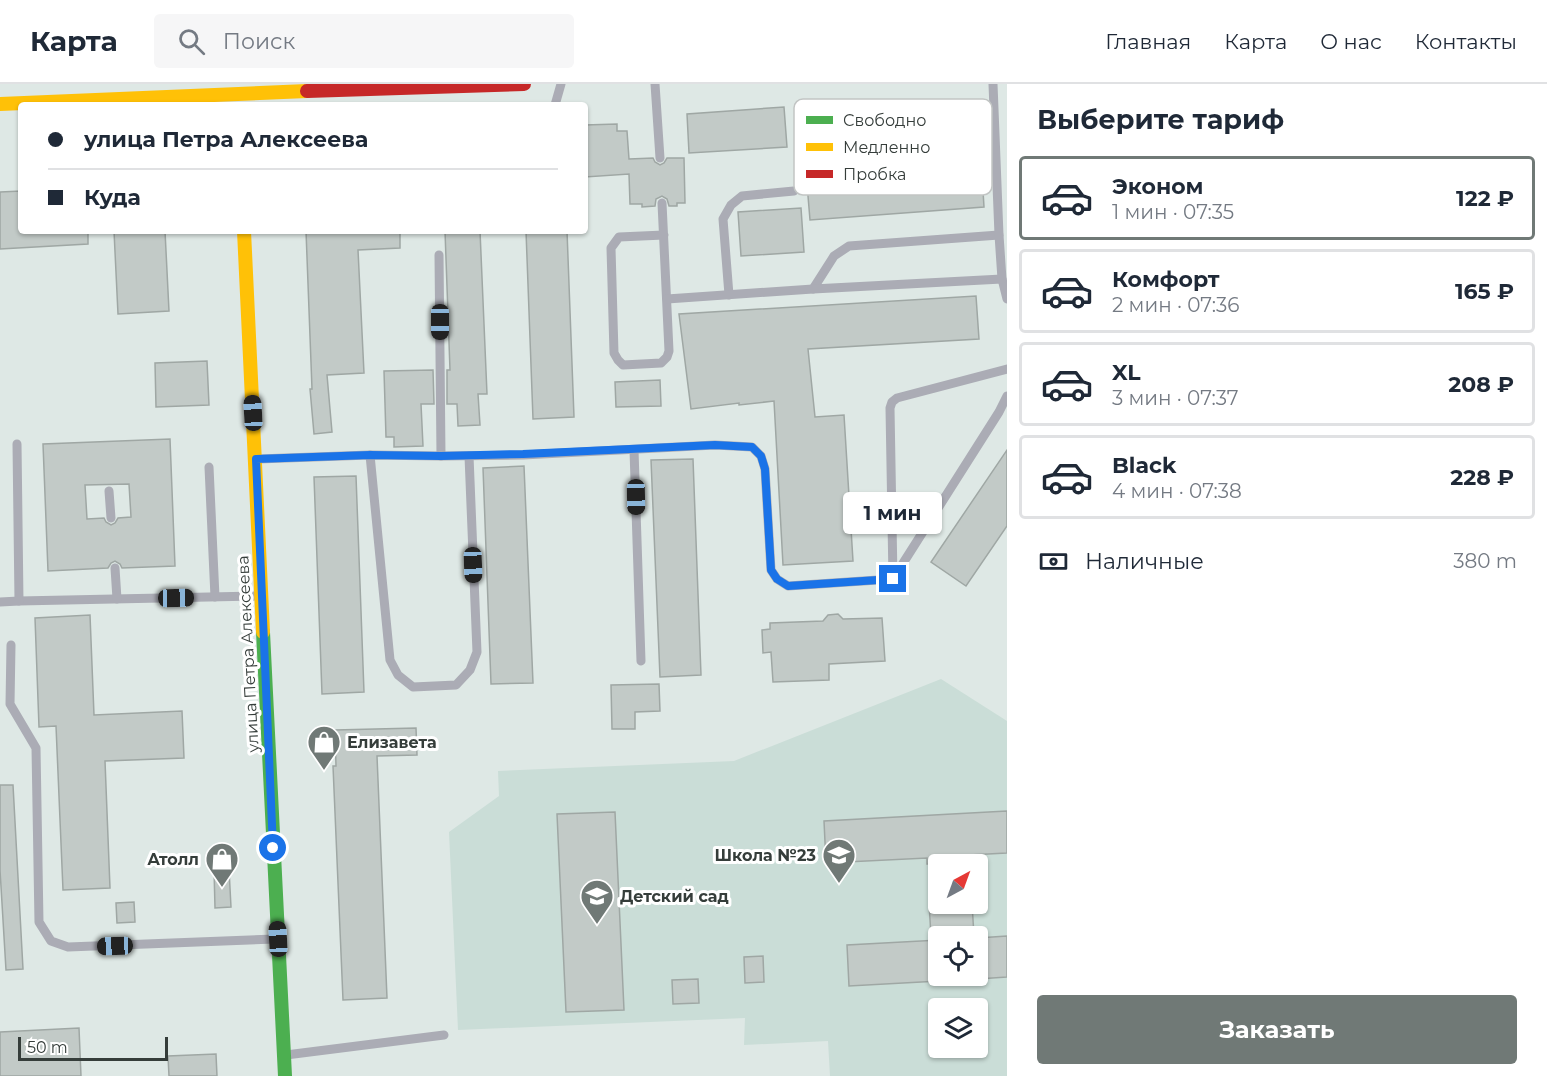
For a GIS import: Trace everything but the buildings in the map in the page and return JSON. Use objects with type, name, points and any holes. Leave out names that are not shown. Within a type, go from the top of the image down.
[{"type":"main road","points":[[53,102],[423,85],[524,84]]},
{"type":"main road","points":[[0,104],[18,103]]},
{"type":"main road","name":"улица Петра Алексеева","points":[[244,234],[285,1076]]},
{"type":"lane","points":[[556,102],[561,84]]},
{"type":"lane","points":[[655,84],[660,158]]},
{"type":"lane","points":[[993,84],[999,235],[1002,279],[1007,299]]},
{"type":"lane","points":[[729,295],[723,219],[731,204],[742,196],[794,190]]},
{"type":"lane","points":[[662,203],[664,235],[669,351],[661,363],[623,365],[614,353],[611,248],[619,237],[664,235]]},
{"type":"lane","points":[[813,289],[834,256],[849,246],[999,235]]},
{"type":"lane","points":[[440,255],[441,456]]},
{"type":"lane","points":[[667,299],[1002,279]]},
{"type":"lane","points":[[893,579],[890,408],[892,402],[897,398],[1007,369]]},
{"type":"lane","points":[[893,579],[1007,396]]},
{"type":"lane","points":[[17,444],[19,601]]},
{"type":"lane","points":[[256,459],[370,455],[469,456],[715,445],[752,447],[761,456],[765,469],[771,570],[777,579],[788,586],[893,579]]},
{"type":"lane","points":[[634,450],[641,661]]},
{"type":"lane","points":[[370,455],[390,660],[398,675],[412,687],[456,685],[470,670],[477,652],[469,456]]},
{"type":"lane","points":[[209,467],[215,597]]},
{"type":"lane","points":[[110,491],[111,518]]},
{"type":"lane","points":[[115,568],[117,599]]},
{"type":"lane","points":[[0,602],[262,596]]},
{"type":"lane","points":[[11,645],[10,704],[36,748],[39,922],[51,940],[68,948],[278,939]]},
{"type":"lane","points":[[284,1055],[444,1035]]},
{"type":"shaded area","points":[[941,679],[1007,721],[1007,1076],[830,1076],[828,1041],[744,1045],[745,1018],[458,1030],[449,832],[499,796],[498,771],[734,761]]},
{"type":"traffic: fast","points":[[263,632],[285,1076]]},
{"type":"traffic: slow","points":[[47,102],[307,91]]},
{"type":"traffic: slow","points":[[0,104],[18,103]]},
{"type":"traffic: slow","points":[[244,234],[263,632]]},
{"type":"traffic: jam","points":[[307,91],[524,84]]},
{"type":"place","name":"Елизавета","points":[[324,771]]},
{"type":"place","name":"Школа №23","points":[[839,884]]},
{"type":"place","name":"Атолл","points":[[222,888]]},
{"type":"place","name":"Детский сад","points":[[597,925]]},
{"type":"route","points":[[273,848],[256,459],[370,455],[523,454],[715,445],[752,447],[761,456],[765,469],[771,570],[777,579],[788,586],[893,579]]}]
